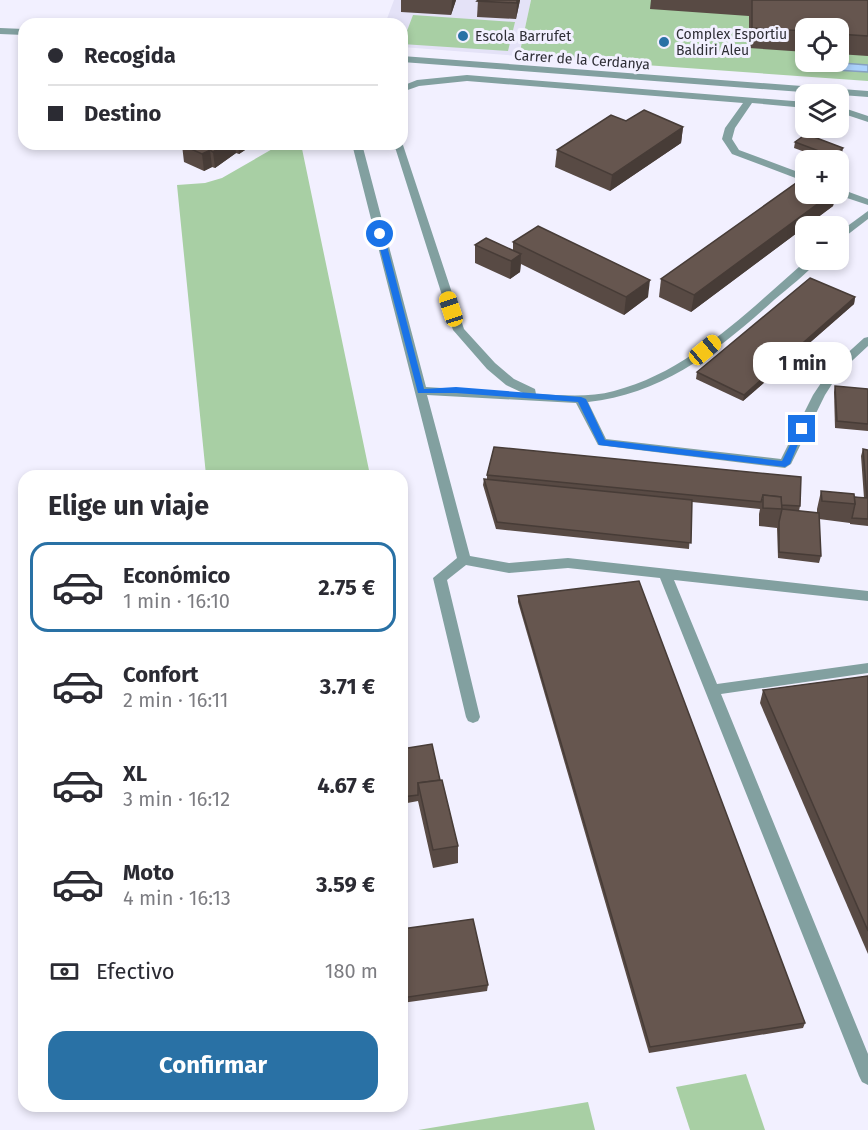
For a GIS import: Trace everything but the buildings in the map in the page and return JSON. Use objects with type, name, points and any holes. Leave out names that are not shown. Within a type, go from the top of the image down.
[{"type":"street","points":[[0,31],[18,32]]},
{"type":"street","name":"Carrer de la Cerdanya","points":[[408,60],[868,94]]},
{"type":"lane","points":[[408,87],[417,83],[467,78],[795,104]]},
{"type":"lane","points":[[749,101],[730,128],[727,139],[735,152],[795,175]]},
{"type":"lane","points":[[849,112],[868,119]]},
{"type":"lane","points":[[359,150],[464,560]]},
{"type":"lane","points":[[401,150],[459,330],[470,345],[510,382],[538,396]]},
{"type":"lane","points":[[849,195],[868,202]]},
{"type":"lane","points":[[849,230],[868,214]]},
{"type":"lane","points":[[421,391],[456,390],[581,399],[618,394],[647,384],[687,365],[801,270]]},
{"type":"lane","points":[[581,399],[602,442],[785,464],[819,395],[835,371],[868,340]]},
{"type":"lane","points":[[473,717],[440,578],[464,560],[509,568],[568,563],[868,596]]},
{"type":"lane","points":[[665,574],[868,1076]]},
{"type":"lane","points":[[712,690],[868,668]]},
{"type":"shaded area","name":"Escola Barrufet","points":[[394,0],[531,0],[519,56],[408,47],[408,18],[387,18]]},
{"type":"green space","name":"Complex Esportiu Baldiri Aleu","points":[[531,0],[868,0],[868,81],[519,56]]},
{"type":"green space","points":[[413,15],[515,22],[508,51],[408,44],[408,28]]},
{"type":"green space","points":[[271,150],[302,150],[369,470],[206,470],[177,185],[205,183],[222,178]]},
{"type":"green space","points":[[746,1074],[765,1130],[690,1130],[676,1087]]},
{"type":"green space","points":[[588,1102],[595,1130],[418,1130]]},
{"type":"water","points":[[849,64],[868,65],[868,72],[849,71]]},
{"type":"place","name":"Escola Barrufet","points":[[463,36]]},
{"type":"place","name":"Complex Esportiu Baldiri Aleu","points":[[664,42]]},
{"type":"route","points":[[380,234],[421,391],[456,390],[581,399],[602,442],[785,464],[802,429]]}]
